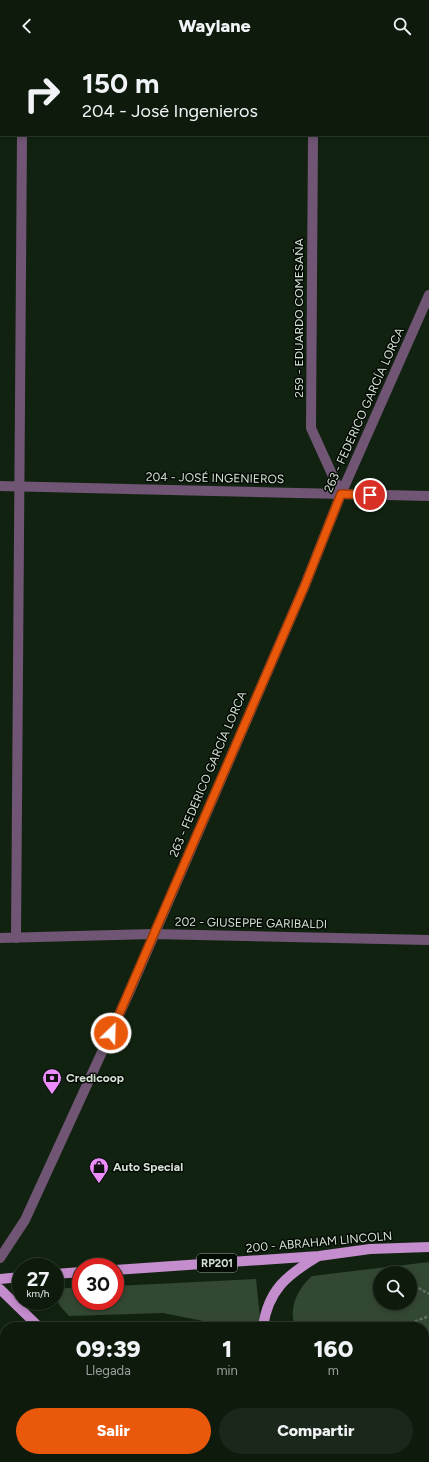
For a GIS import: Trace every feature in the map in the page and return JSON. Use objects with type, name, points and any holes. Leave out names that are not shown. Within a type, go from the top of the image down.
[{"type":"main road","name":"200 - ABRAHAM LINCOLN","points":[[124,1269],[319,1256],[370,1249],[429,1247]]},
{"type":"main road","points":[[264,1322],[269,1301],[281,1283],[298,1268],[319,1256]]},
{"type":"main road","points":[[0,1279],[12,1278]]},
{"type":"main road","points":[[0,1289],[34,1322]]},
{"type":"street","points":[[314,52],[322,52]]},
{"type":"street","points":[[16,938],[18,487],[22,136]]},
{"type":"street","name":"259 - EDUARDO COMESAÑA","points":[[313,136],[311,428],[341,494]]},
{"type":"street","name":"263 - FEDERICO GARCÍA LORCA","points":[[0,1258],[25,1220],[129,992],[302,592],[341,494],[429,295]]},
{"type":"street","name":"204 - JOSÉ INGENIEROS","points":[[0,486],[429,496]]},
{"type":"street","name":"202 - GIUSEPPE GARIBALDI","points":[[0,938],[153,934],[429,940]]},
{"type":"path","points":[[417,1287],[429,1294]]},
{"type":"path","points":[[414,1322],[429,1316]]},
{"type":"green space","points":[[429,1262],[429,1322],[294,1322],[294,1306],[302,1286],[312,1276],[373,1269],[373,1310],[417,1310],[417,1266],[396,1266]]},
{"type":"green space","points":[[256,1279],[260,1322],[208,1322],[163,1313],[69,1316],[63,1310],[64,1288],[72,1288],[72,1310],[124,1310],[124,1286]]},
{"type":"place","name":"Credicoop","points":[[52,1095]]},
{"type":"place","name":"Auto Special","points":[[99,1184]]},
{"type":"route","points":[[111,1033],[305,585],[341,494],[370,495]]}]
